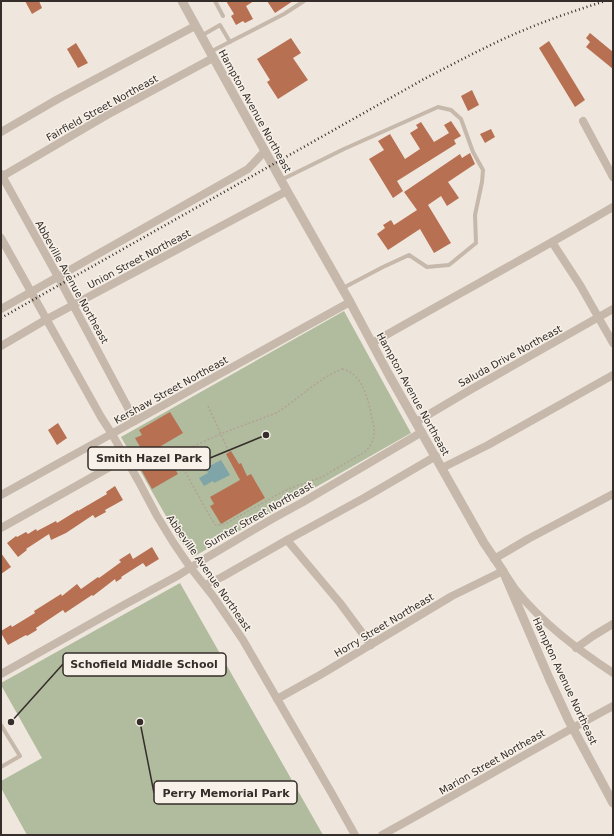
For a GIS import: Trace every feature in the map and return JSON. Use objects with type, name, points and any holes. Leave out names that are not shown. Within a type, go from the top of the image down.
[{"type":"street","name":"Hampton Avenue Northeast","points":[[182,1],[286,191],[350,302],[484,543],[503,571],[549,678],[573,728],[613,803]]},
{"type":"street","points":[[1,132],[58,99],[195,26]]},
{"type":"street","name":"Fairfield Street Northeast","points":[[1,176],[212,55]]},
{"type":"street","points":[[583,121],[613,177]]},
{"type":"street","points":[[1,309],[248,169],[265,151]]},
{"type":"street","name":"Abbeville Avenue Northeast","points":[[1,176],[74,305],[135,420]]},
{"type":"street","name":"Union Street Northeast","points":[[1,346],[47,319],[286,191]]},
{"type":"street","points":[[372,343],[613,207]]},
{"type":"street","name":"Abbeville Avenue Northeast","points":[[1,238],[126,458],[157,516],[190,568],[205,585],[243,640],[332,792],[355,835]]},
{"type":"street","points":[[552,242],[580,285],[613,343]]},
{"type":"street","name":"Kershaw Street Northeast","points":[[1,495],[350,302]]},
{"type":"street","name":"Saluda Drive Northeast","points":[[416,422],[613,309]]},
{"type":"street","points":[[442,468],[488,445],[613,375]]},
{"type":"street","name":"Sumter Street Northeast","points":[[1,674],[115,609],[179,575],[272,518],[303,502],[422,432]]},
{"type":"street","points":[[205,585],[364,498],[436,456]]},
{"type":"street","points":[[1,528],[126,458]]},
{"type":"street","points":[[494,558],[613,494]]},
{"type":"street","points":[[287,540],[340,603],[371,645]]},
{"type":"street","points":[[503,571],[515,589],[560,635],[576,648],[613,673]]},
{"type":"street","name":"Horry Street Northeast","points":[[277,698],[320,675],[452,596],[503,571]]},
{"type":"street","points":[[576,648],[613,624]]},
{"type":"street","name":"Marion Street Northeast","points":[[382,835],[613,706]]},
{"type":"lane","points":[[215,1],[223,16]]},
{"type":"lane","points":[[212,55],[230,42],[284,14],[304,1]]},
{"type":"lane","points":[[201,36],[220,25],[230,42]]},
{"type":"lane","points":[[280,180],[344,149],[438,107],[451,110],[461,119],[473,152],[484,170],[475,215],[476,243],[449,265],[427,267],[409,255],[342,289]]},
{"type":"lane","points":[[1,725],[20,756],[1,767]]},
{"type":"path","points":[[342,369],[350,372],[357,378],[364,390],[374,429],[372,444],[363,453],[322,477],[290,489],[225,524],[216,525],[183,468],[182,462],[183,457],[190,449],[220,434],[276,413],[323,379],[342,369]]},
{"type":"path","points":[[208,406],[229,452]]},
{"type":"green space","points":[[344,311],[411,433],[193,557],[179,539],[121,437]]},
{"type":"green space","points":[[180,583],[323,835],[27,835],[1,788],[1,781],[42,758],[1,683]]},
{"type":"water","points":[[221,460],[230,475],[204,486],[199,478],[208,473],[206,468]]},
{"type":"building","points":[[25,1],[39,1],[42,8],[32,14]]},
{"type":"building","points":[[226,1],[254,1],[246,6],[253,19],[245,23],[243,21],[236,25],[231,16],[234,14]]},
{"type":"building","points":[[267,1],[293,1],[275,13]]},
{"type":"building","points":[[590,33],[613,52],[613,69],[586,47],[590,42],[586,38]]},
{"type":"building","points":[[291,38],[301,53],[293,58],[308,80],[278,99],[267,82],[270,80],[257,59]]},
{"type":"building","points":[[549,41],[585,100],[575,107],[539,48]]},
{"type":"building","points":[[76,43],[88,63],[78,68],[67,49]]},
{"type":"building","points":[[472,90],[479,105],[468,111],[461,96]]},
{"type":"building","points":[[451,121],[461,136],[454,140],[456,144],[397,181],[403,191],[393,198],[369,159],[384,150],[378,141],[390,134],[405,159],[420,149],[410,133],[418,128],[416,125],[421,122],[434,142],[449,133],[444,125]]},
{"type":"building","points":[[491,129],[495,137],[485,143],[480,134]]},
{"type":"building","points":[[470,153],[475,164],[448,182],[459,198],[447,206],[441,196],[428,205],[451,243],[434,253],[420,229],[388,250],[377,234],[385,228],[383,225],[391,220],[394,225],[417,210],[404,192],[460,154],[462,158]]},
{"type":"building","points":[[170,412],[183,433],[161,446],[178,474],[152,489],[138,464],[147,459],[135,438],[142,435],[139,430]]},
{"type":"building","points":[[58,423],[67,438],[57,445],[48,430]]},
{"type":"building","points":[[231,451],[239,464],[241,463],[247,476],[251,474],[265,498],[221,524],[210,506],[214,504],[210,497],[240,480],[226,454]]},
{"type":"building","points":[[115,486],[123,500],[105,510],[106,512],[95,518],[93,515],[66,533],[51,540],[49,534],[26,549],[27,550],[18,557],[7,543],[16,536],[17,537],[26,532],[28,534],[56,521],[57,523],[107,494],[106,492]]},
{"type":"building","points":[[152,547],[159,559],[146,567],[143,563],[121,577],[122,578],[116,582],[115,579],[93,596],[92,595],[65,613],[63,610],[36,628],[37,630],[8,645],[1,631],[11,625],[12,627],[35,613],[34,611],[61,594],[62,596],[77,584],[81,589],[121,562],[119,560],[130,553],[133,559]]},
{"type":"building","points":[[1,553],[11,567],[1,574]]},
{"type":"railway","points":[[1,318],[424,79],[511,35],[554,18],[605,1]]},
{"type":"place","name":"Smith Hazel Park","points":[[266,435]]},
{"type":"place","name":"Schofield Middle School","points":[[11,722]]},
{"type":"place","name":"Perry Memorial Park","points":[[140,722]]}]
